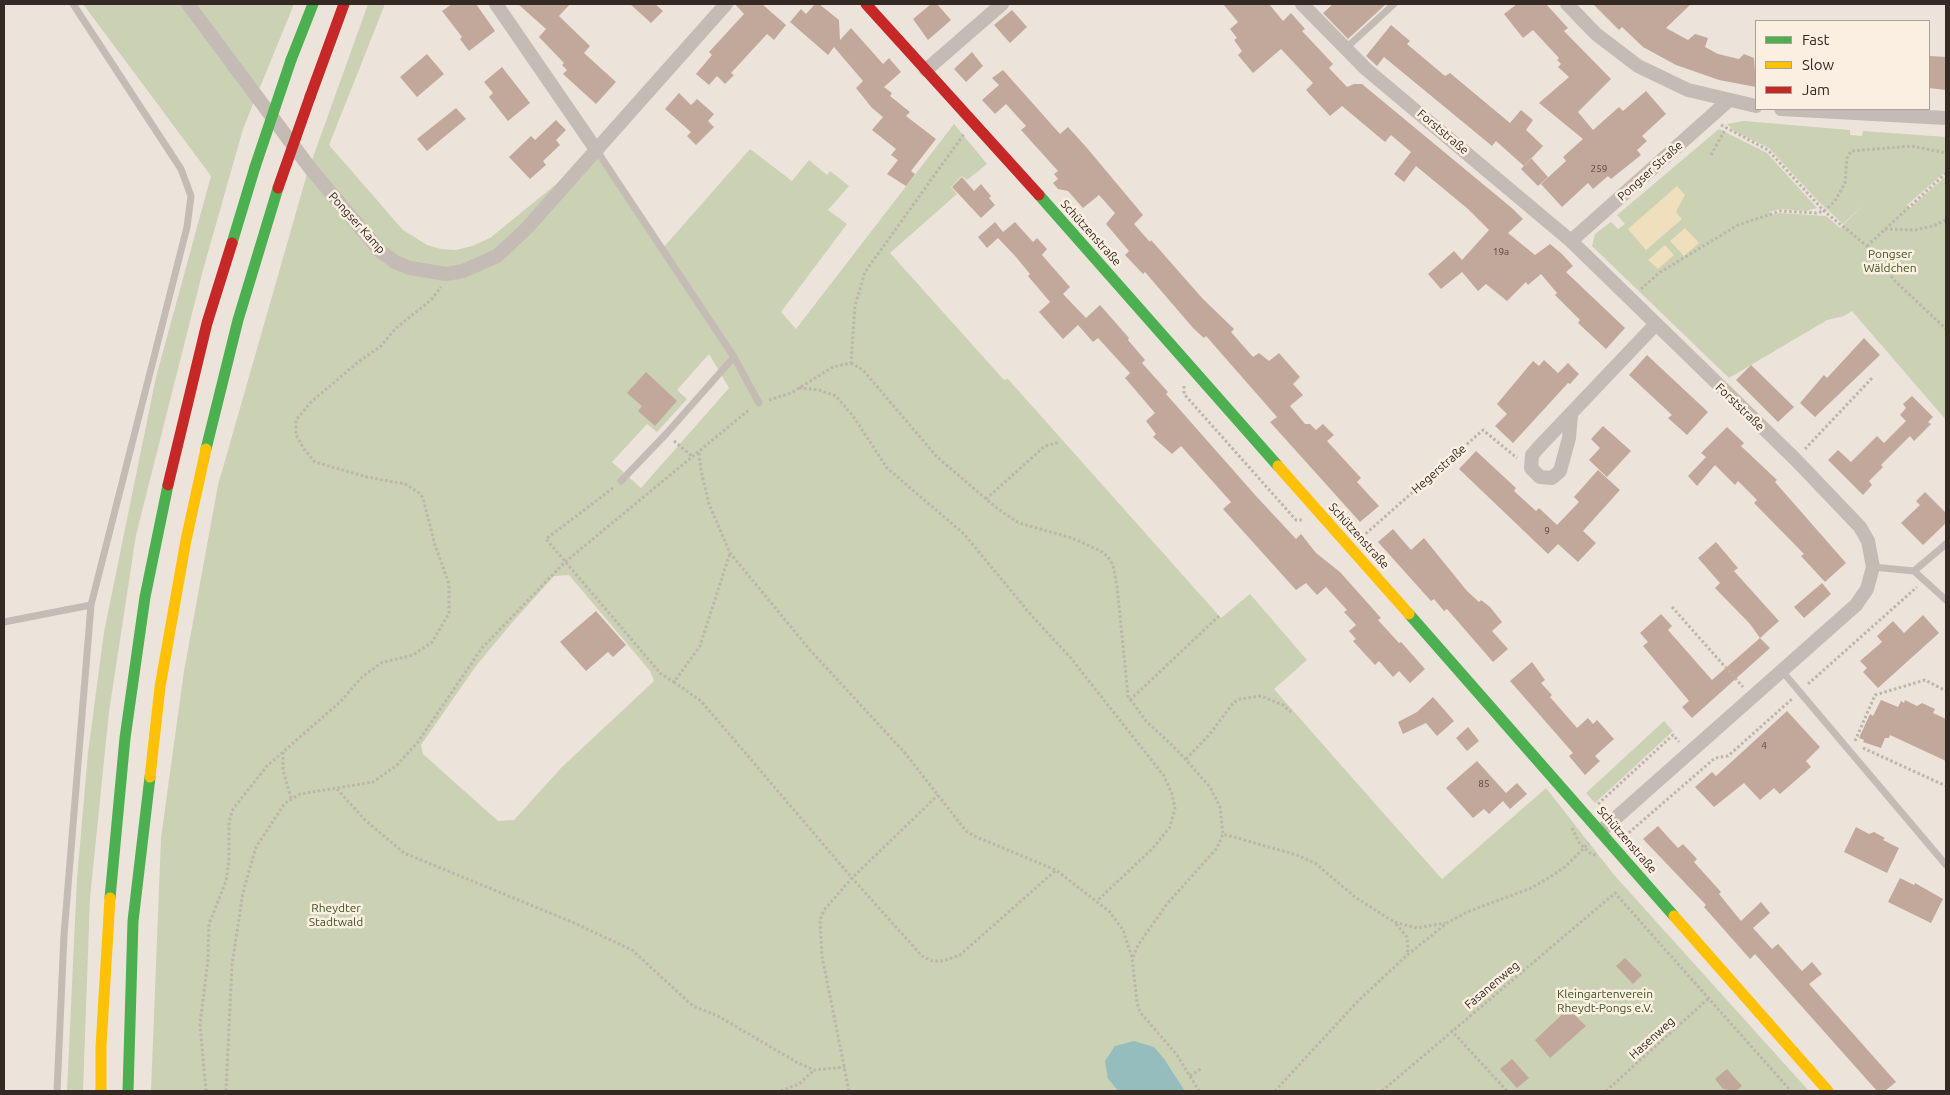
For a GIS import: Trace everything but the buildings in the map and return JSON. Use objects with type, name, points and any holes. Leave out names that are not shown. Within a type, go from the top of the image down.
[{"type":"main road","points":[[101,1091],[101,1047],[111,885],[125,738],[145,597],[171,470],[206,323],[255,167],[291,60],[313,4]]},
{"type":"main road","points":[[128,1091],[134,921],[160,687],[186,540],[216,402],[238,320],[278,188],[344,4]]},
{"type":"main road","name":"Schützenstraße","points":[[866,4],[975,123],[1586,814],[1828,1091]]},
{"type":"street","name":"Pongser Kamp","points":[[188,4],[310,168],[380,251],[395,262],[410,268],[446,274],[463,271],[497,256],[526,229],[726,4]]},
{"type":"street","points":[[496,4],[597,151]]},
{"type":"street","points":[[926,70],[1002,4]]},
{"type":"street","name":"Forststraße","points":[[1302,4],[1345,49],[1571,241],[1795,460],[1860,527],[1870,548],[1873,567],[1867,589],[1860,601],[1600,831]]},
{"type":"street","points":[[1567,4],[1596,34],[1638,66],[1688,90],[1728,101],[1755,106]]},
{"type":"street","name":"Pongser Straße","points":[[1571,241],[1728,101]]},
{"type":"street","points":[[1799,110],[1946,118]]},
{"type":"street","points":[[1571,415],[1569,438],[1558,474],[1552,478],[1540,478],[1532,472],[1530,462],[1538,448],[1655,325]]},
{"type":"lane","points":[[57,1091],[64,925],[91,605],[187,227],[191,196],[181,169],[73,4]]},
{"type":"lane","points":[[1345,49],[1394,4]]},
{"type":"lane","points":[[597,151],[734,357],[759,402]]},
{"type":"lane","points":[[621,481],[666,434],[734,357]]},
{"type":"lane","points":[[1914,572],[1946,544]]},
{"type":"lane","points":[[1873,567],[1914,572],[1946,600]]},
{"type":"lane","points":[[4,622],[91,605]]},
{"type":"lane","points":[[1782,671],[1946,864]]},
{"type":"path","points":[[1709,118],[1768,150],[1824,211],[1866,246],[1895,281],[1946,329]]},
{"type":"path","points":[[851,363],[855,306],[865,272],[960,139],[975,123]]},
{"type":"path","points":[[1711,155],[1726,128]]},
{"type":"path","points":[[1632,302],[1642,289],[1659,273],[1738,226],[1780,211],[1816,213],[1824,211],[1835,201],[1846,183],[1847,158],[1851,151],[1912,146],[1946,153]]},
{"type":"path","points":[[1866,246],[1946,173]]},
{"type":"path","points":[[1884,229],[1915,230],[1933,226],[1946,220]]},
{"type":"path","points":[[206,1091],[200,1024],[208,960],[210,924],[226,881],[229,861],[229,822],[233,809],[240,798],[282,751],[341,700],[374,667],[413,655],[432,642],[449,613],[450,584],[435,545],[423,498],[418,492],[405,484],[367,477],[315,462],[300,442],[295,427],[296,420],[311,402],[356,363],[381,346],[396,328],[431,300],[440,288],[446,274]]},
{"type":"path","points":[[226,1091],[232,965],[243,892],[256,846],[291,798],[308,792],[373,782],[398,765],[417,743],[482,648],[565,562],[597,533],[700,452],[747,410],[759,402],[800,388],[833,367],[851,363],[863,370],[938,457],[986,499],[1019,523],[1079,541],[1100,551],[1108,557],[1113,565],[1130,700],[1146,721],[1186,759],[1210,787],[1220,807],[1223,834],[1216,848],[1167,904],[1138,945],[1132,957]]},
{"type":"path","points":[[1795,460],[1874,377]]},
{"type":"path","points":[[800,388],[819,390],[836,396],[853,416],[888,468],[964,534],[1032,616],[1070,657],[1164,776],[1172,794],[1175,808],[1170,828],[1154,848],[1098,901]]},
{"type":"path","name":"Hegerstraße","points":[[1350,547],[1483,430],[1520,460],[1530,462]]},
{"type":"path","points":[[666,434],[693,457]]},
{"type":"path","points":[[986,499],[1045,446],[1060,442]]},
{"type":"path","points":[[700,452],[701,471],[709,504],[730,553],[764,597],[893,740],[966,831],[1056,870],[1110,912],[1123,930],[1132,957],[1137,1003],[1140,1012],[1177,1055],[1199,1091]]},
{"type":"path","points":[[621,481],[546,539],[662,674],[700,701],[852,878],[922,956],[932,961],[943,961],[960,956],[1056,870]]},
{"type":"path","points":[[674,682],[700,646],[730,553]]},
{"type":"path","points":[[1614,846],[1715,758],[1728,756],[1925,580]]},
{"type":"path","points":[[1672,607],[1752,698]]},
{"type":"path","points":[[1130,700],[1219,616]]},
{"type":"path","points":[[1946,691],[1925,680],[1875,695],[1853,744],[1946,786]]},
{"type":"path","points":[[1186,759],[1210,734],[1234,702],[1240,699],[1250,696],[1261,696],[1283,705],[1291,712]]},
{"type":"path","points":[[1586,814],[1673,735],[1689,752]]},
{"type":"path","points":[[282,751],[283,770],[291,798]]},
{"type":"path","points":[[337,788],[371,826],[404,853],[554,914],[632,950],[693,1006],[718,1016],[814,1070],[845,1067]]},
{"type":"path","points":[[849,1091],[819,931],[820,920],[824,910],[852,878],[938,795]]},
{"type":"path","points":[[1274,1091],[1330,1029],[1406,956],[1447,923],[1467,912],[1531,888],[1547,879],[1565,867],[1600,831]]},
{"type":"path","points":[[1223,834],[1297,854],[1314,863],[1354,897],[1394,922],[1407,936],[1408,950],[1406,956]]},
{"type":"path","name":"Fasanenweg","points":[[1382,1091],[1451,1030],[1616,893],[1709,998]]},
{"type":"path","points":[[1394,922],[1417,928],[1447,923]]},
{"type":"path","points":[[1709,998],[1791,1091]]},
{"type":"path","name":"Hasenweg","points":[[1606,1091],[1709,998]]},
{"type":"path","points":[[1451,1030],[1507,1091]]},
{"type":"path","points":[[1190,1076],[1202,1068]]},
{"type":"path","points":[[781,1091],[798,1084],[814,1070]]},
{"type":"path","points":[[226,1086],[232,1091]]},
{"type":"green space","points":[[83,4],[294,4],[243,129],[203,270],[136,535],[109,712],[90,898],[83,1091],[67,1091],[77,879],[88,753],[104,632],[156,377],[211,176]]},
{"type":"green space","name":"Rheydter Stadtwald","points":[[368,4],[385,4],[329,145],[403,230],[427,245],[441,249],[456,250],[472,246],[490,238],[597,151],[663,248],[750,149],[792,181],[809,160],[827,175],[830,171],[849,186],[828,210],[847,224],[781,312],[796,329],[954,124],[987,164],[967,180],[962,176],[951,187],[957,194],[890,253],[1004,380],[1008,379],[1221,618],[1250,594],[1307,660],[1274,689],[1393,824],[1442,879],[1546,788],[1615,876],[1809,1091],[1185,1091],[1165,1060],[1108,1079],[1118,1091],[151,1091],[161,838],[184,671],[218,485],[307,174]],"holes":[[[709,354],[729,388],[641,488],[612,462],[647,424],[657,432],[687,399],[677,390]],[[569,575],[650,671],[654,681],[561,768],[514,820],[498,821],[423,754],[421,745],[476,666],[510,625],[554,576]]]},
{"type":"green space","name":"Pongser Wäldchen","points":[[1744,121],[1850,130],[1850,135],[1862,136],[1863,131],[1946,137],[1946,171],[1907,205],[1910,208],[1946,176],[1946,420],[1852,311],[1844,316],[1827,320],[1729,378],[1592,246],[1595,234],[1611,222],[1618,229],[1625,224],[1617,215],[1719,129],[1767,153],[1817,208],[1806,211],[1780,209],[1769,212],[1771,215],[1780,213],[1826,216],[1840,228],[1864,204],[1843,224],[1817,200],[1769,148],[1734,131],[1727,124]]},
{"type":"green space","points":[[1664,721],[1673,731],[1595,803],[1586,793]]},
{"type":"sand","points":[[1677,186],[1685,195],[1676,212],[1682,219],[1646,250],[1628,229]]},
{"type":"sand","points":[[1685,228],[1699,243],[1684,256],[1670,241]]},
{"type":"sand","points":[[1665,245],[1674,255],[1658,269],[1648,260]]},
{"type":"water","points":[[1134,1041],[1154,1047],[1165,1060],[1185,1091],[1118,1091],[1108,1079],[1105,1061],[1115,1046]]},
{"type":"traffic: fast","points":[[291,60],[313,4]]},
{"type":"traffic: fast","points":[[255,167],[291,60]]},
{"type":"traffic: fast","points":[[232,243],[255,167]]},
{"type":"traffic: fast","points":[[206,449],[238,320],[278,188]]},
{"type":"traffic: fast","points":[[1039,195],[1278,466]]},
{"type":"traffic: fast","points":[[110,898],[125,738],[145,597],[168,485]]},
{"type":"traffic: fast","points":[[1409,614],[1674,916]]},
{"type":"traffic: fast","points":[[128,1091],[133,921],[150,777]]},
{"type":"traffic: slow","points":[[150,777],[160,687],[186,540],[206,449]]},
{"type":"traffic: slow","points":[[1278,466],[1409,614]]},
{"type":"traffic: slow","points":[[101,1091],[101,1047],[110,898]]},
{"type":"traffic: slow","points":[[1674,916],[1828,1091]]},
{"type":"traffic: jam","points":[[310,97],[344,4]]},
{"type":"traffic: jam","points":[[866,4],[1039,195]]},
{"type":"traffic: jam","points":[[278,188],[310,97]]},
{"type":"traffic: jam","points":[[168,485],[207,323],[232,243]]},
{"type":"park label","name":"Kleingartenverein Rheydt-Pongs e.V.","points":[[1605,1001]]}]
